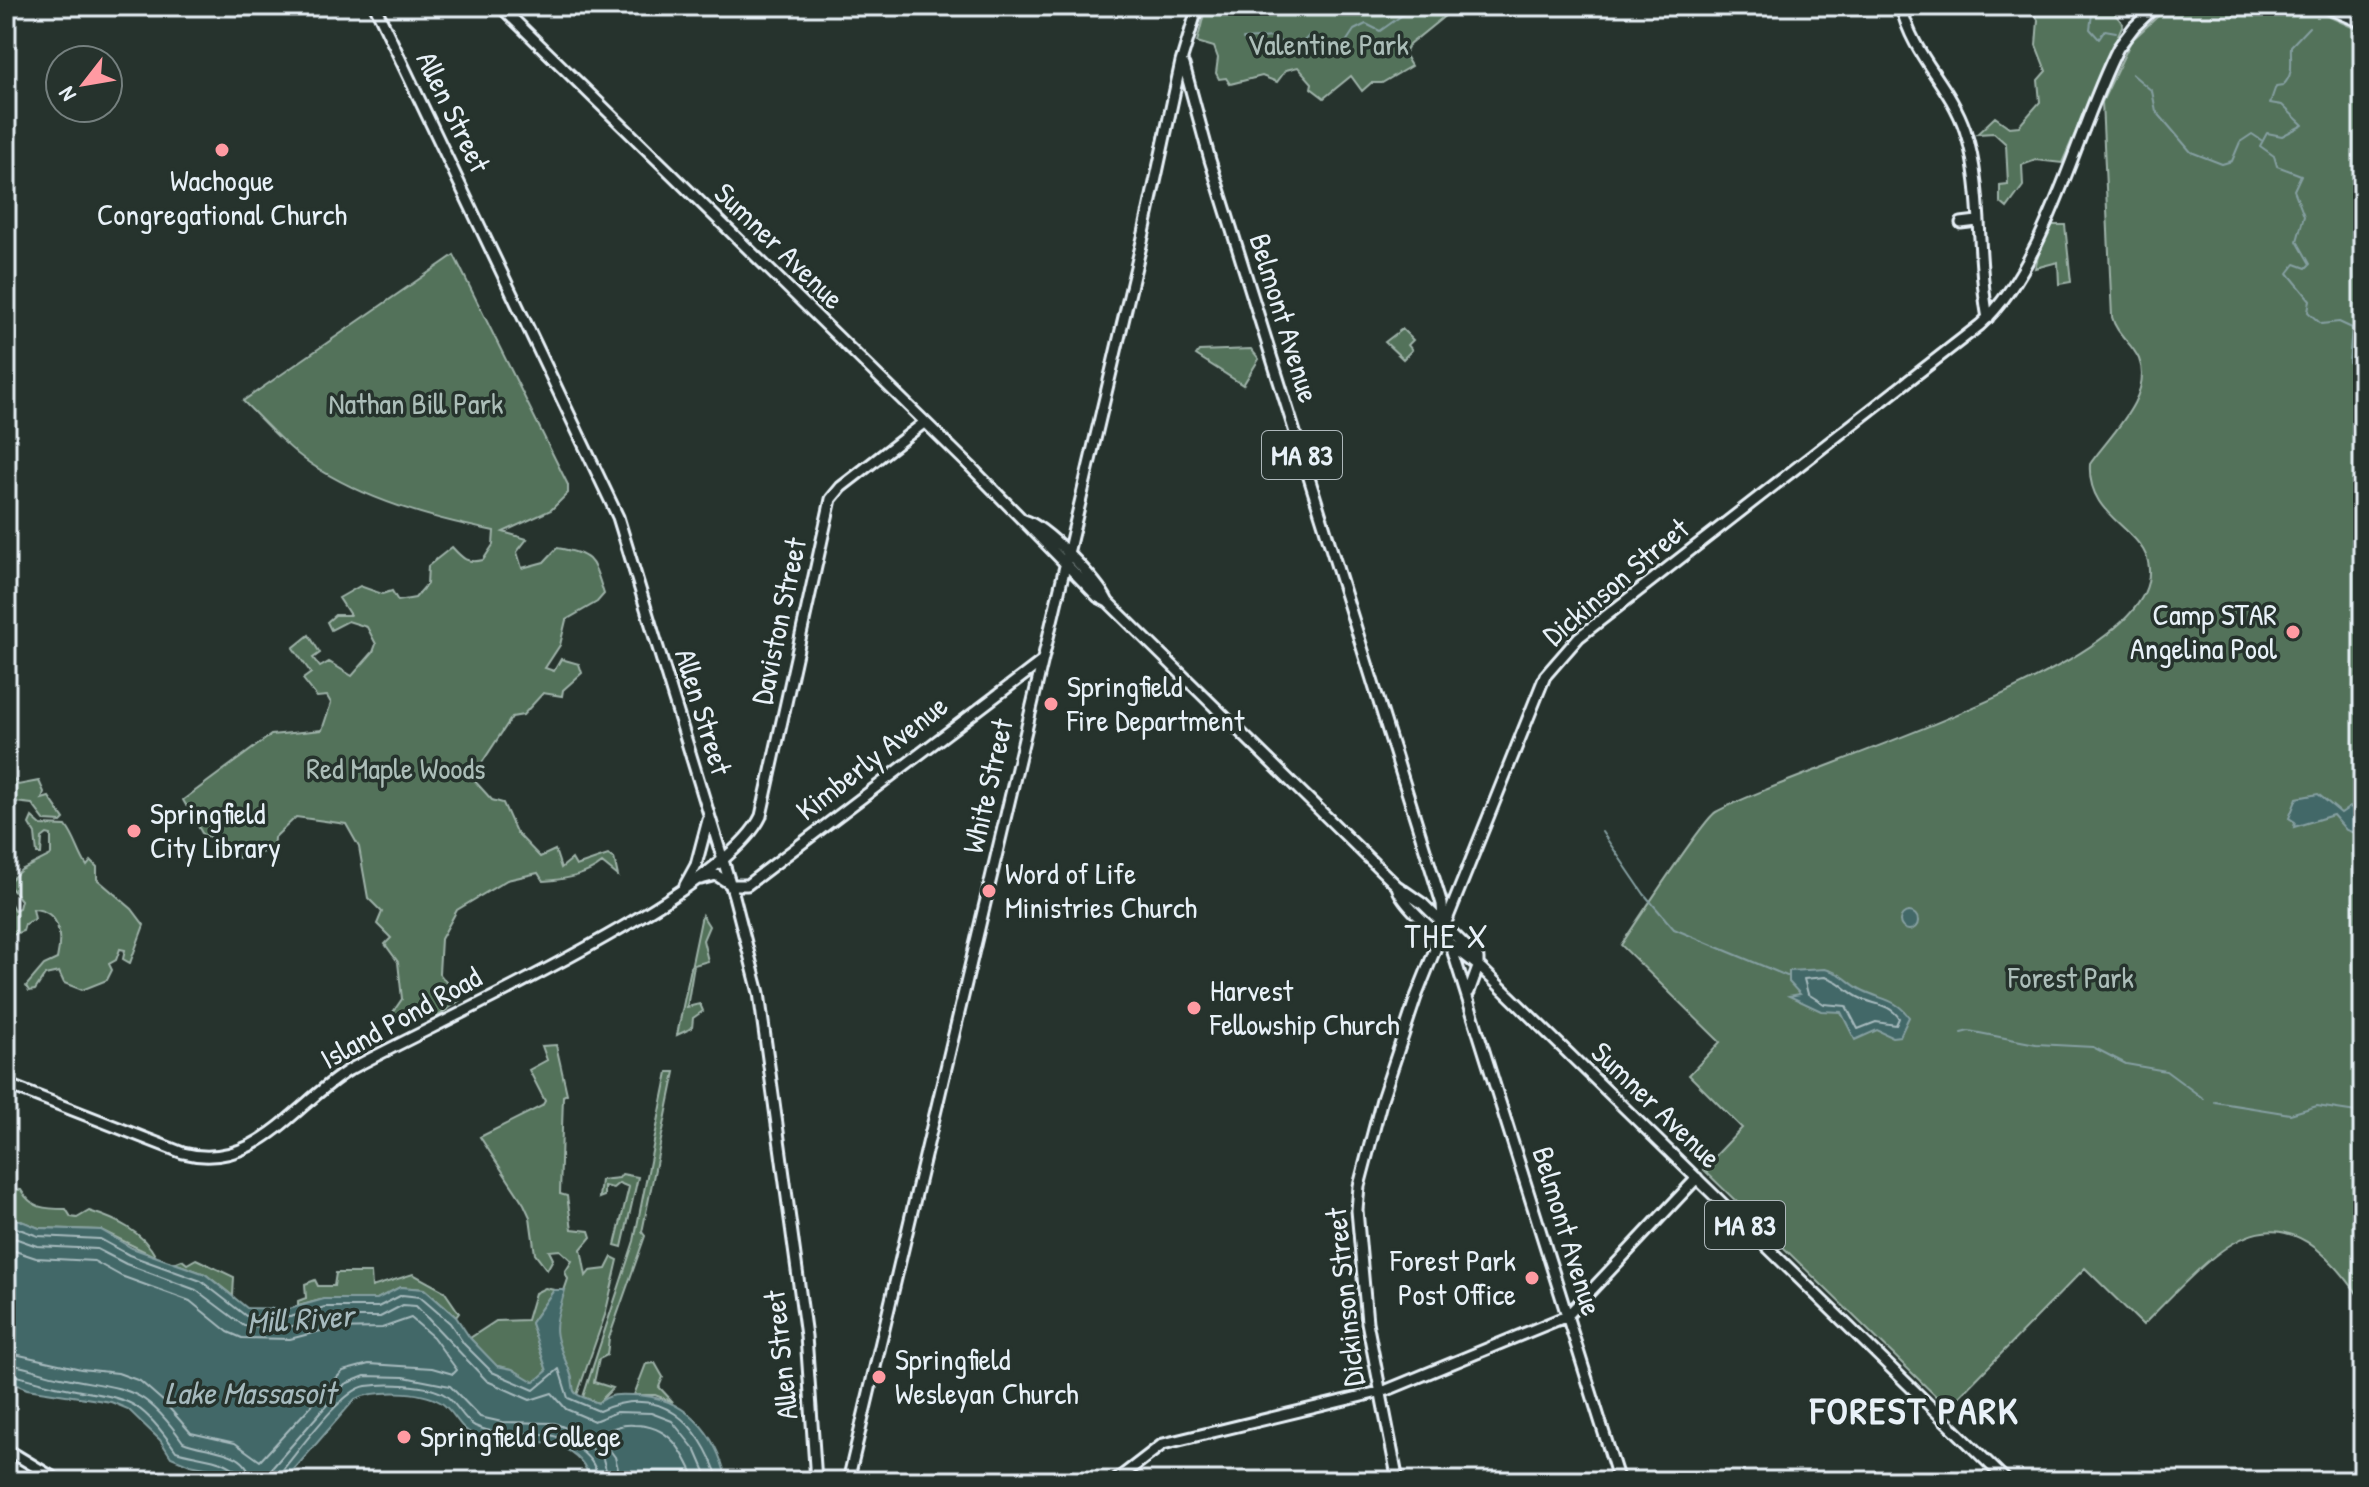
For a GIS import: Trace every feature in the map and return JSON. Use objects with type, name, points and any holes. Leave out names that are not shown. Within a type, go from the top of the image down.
[{"type":"main road","name":"Allen Street","points":[[375,6],[618,517],[723,858],[754,964],[762,1015],[806,1336],[816,1481]]},
{"type":"main road","name":"Sumner Avenue","points":[[500,6],[1066,559],[1098,597],[1108,602],[1397,886],[1400,894],[1443,923],[1478,958],[1479,968]]},
{"type":"main road","name":"White Street","points":[[848,1481],[1181,62],[1198,6]]},
{"type":"main road","points":[[1901,6],[1915,48],[1951,100],[1964,126],[1970,150],[1988,318]]},
{"type":"main road","name":"Dickinson Street","points":[[1398,1481],[1379,1390],[1362,1281],[1358,1191],[1399,1042],[1443,923],[1542,682],[1561,654],[1996,310],[2025,268],[2115,54],[2130,31],[2156,6]]},
{"type":"main road","points":[[2324,6],[2363,23]]},
{"type":"main road","name":"Belmont Avenue","points":[[1188,46],[1184,69],[1190,94],[1442,904],[1443,923]]},
{"type":"main road","points":[[1174,102],[1190,94]]},
{"type":"main road","points":[[1961,223],[1977,221]]},
{"type":"main road","points":[[1984,294],[1996,310]]},
{"type":"main road","name":"Daviston Street","points":[[723,858],[747,839],[765,803],[831,499],[841,487],[925,422]]},
{"type":"main road","name":"Kimberly Avenue","points":[[731,885],[747,885],[1041,662]]},
{"type":"main road","points":[[684,888],[696,865],[708,814]]},
{"type":"main road","name":"Island Pond Road","points":[[6,1084],[183,1153],[205,1156],[233,1153],[274,1133],[316,1094],[349,1070],[653,909],[723,858]]},
{"type":"main road","points":[[684,888],[714,875],[731,885]]},
{"type":"main road","points":[[1419,908],[1430,895],[1432,879]]},
{"type":"main road","name":"Sumner Avenue","points":[[1419,908],[1450,943],[1697,1178],[2007,1481]]},
{"type":"main road","name":"Belmont Avenue","points":[[1450,943],[1470,995],[1619,1481]]},
{"type":"main road","points":[[1463,978],[1472,969],[1479,968]]},
{"type":"main road","points":[[1470,995],[1470,984],[1479,968]]},
{"type":"main road","points":[[1115,1481],[1163,1444],[1379,1390],[1567,1316],[1697,1178]]},
{"type":"main road","points":[[6,1449],[59,1481]]},
{"type":"green space","name":"Valentine Park","points":[[1231,6],[1457,6],[1409,45],[1404,54],[1411,66],[1382,83],[1371,83],[1362,91],[1351,76],[1324,98],[1311,88],[1312,83],[1298,67],[1286,70],[1277,82],[1262,76],[1230,84],[1226,78],[1219,79],[1214,47],[1197,42],[1205,10],[1228,10]]},
{"type":"green space","points":[[2029,6],[2117,6],[2115,14],[2123,24],[2062,163],[2036,160],[2022,165],[2023,186],[2007,208],[2000,202],[2000,185],[2008,184],[2006,144],[1994,133],[1977,134],[1995,117],[2009,127],[2019,126],[2040,102],[2038,80],[2046,71],[2036,45],[2038,20]]},
{"type":"green space","name":"Forest Park","points":[[2169,6],[2306,6],[2363,32],[2363,1302],[2332,1263],[2304,1240],[2277,1231],[2251,1235],[2226,1248],[2199,1269],[2143,1325],[2085,1268],[1948,1408],[1703,1169],[1742,1128],[1689,1075],[1720,1042],[1621,945],[1684,852],[1716,812],[1956,715],[2025,683],[2084,650],[2127,616],[2148,582],[2149,564],[2143,550],[2109,514],[2092,485],[2090,464],[2135,401],[2142,373],[2136,353],[2112,317],[2102,102],[2131,41]]},
{"type":"green space","points":[[2052,225],[2065,225],[2071,282],[2059,284],[2058,262],[2035,268],[2041,245]]},
{"type":"green space","points":[[454,255],[568,485],[568,493],[551,510],[503,532],[527,539],[517,552],[522,568],[544,562],[557,548],[585,556],[594,566],[604,594],[597,602],[566,620],[560,645],[545,668],[554,671],[561,659],[579,664],[582,673],[563,690],[562,696],[543,693],[523,715],[512,717],[472,778],[492,800],[503,803],[516,832],[540,857],[555,850],[561,868],[572,859],[576,866],[608,855],[614,858],[618,876],[602,863],[582,874],[558,880],[543,881],[538,873],[507,880],[457,910],[441,939],[439,973],[460,1000],[437,1017],[427,1004],[400,1018],[389,1018],[402,999],[398,962],[385,944],[391,938],[377,924],[382,912],[368,898],[359,847],[346,824],[296,817],[274,838],[273,850],[239,858],[221,840],[203,835],[183,800],[271,735],[322,730],[331,703],[327,696],[317,697],[303,679],[311,673],[293,648],[309,635],[320,653],[313,658],[320,667],[329,662],[352,676],[376,644],[367,627],[348,621],[331,630],[327,622],[335,615],[350,615],[339,598],[360,586],[382,594],[392,591],[398,601],[415,598],[427,584],[428,566],[452,547],[465,559],[477,561],[483,560],[493,545],[494,531],[399,506],[332,477],[293,450],[243,401]]},
{"type":"green space","points":[[1402,329],[1413,340],[1408,345],[1412,350],[1403,359],[1385,342]]},
{"type":"green space","points":[[1251,349],[1259,359],[1243,385],[1196,355],[1199,351]]},
{"type":"green space","points":[[13,778],[18,785],[39,781],[44,792],[42,799],[49,797],[64,819],[61,822],[45,821],[32,804],[15,802],[6,791],[6,779]]},
{"type":"green space","points":[[32,817],[41,825],[66,826],[87,866],[91,861],[97,867],[97,879],[132,909],[144,925],[130,963],[123,959],[125,950],[120,949],[116,960],[109,964],[112,970],[107,980],[82,990],[64,983],[59,972],[45,975],[35,990],[29,991],[26,986],[44,965],[57,959],[59,934],[49,914],[33,909],[35,919],[25,924],[23,931],[6,937],[6,895],[14,910],[19,908],[21,900],[7,883],[21,870],[51,855],[51,835],[47,834],[42,838],[41,854],[37,854],[35,834],[29,824]]},
{"type":"green space","points":[[702,915],[709,926],[703,940],[708,961],[694,965],[687,1007],[700,1004],[703,1011],[693,1018],[692,1028],[677,1035]]},
{"type":"green space","points":[[556,1045],[567,1094],[563,1096],[560,1194],[567,1196],[572,1229],[589,1231],[591,1237],[581,1249],[586,1276],[590,1271],[606,1269],[612,1257],[618,1260],[605,1315],[577,1395],[571,1387],[570,1374],[555,1333],[558,1310],[568,1279],[565,1272],[572,1261],[560,1250],[549,1251],[553,1259],[547,1270],[535,1254],[530,1217],[524,1204],[480,1137],[542,1106],[545,1101],[529,1070],[547,1060],[542,1046]]},
{"type":"green space","points":[[668,1072],[675,1072],[642,1232],[645,1236],[609,1338],[607,1355],[599,1359],[594,1382],[613,1388],[598,1403],[583,1397],[634,1241]]},
{"type":"green space","points":[[622,1174],[638,1177],[622,1247],[615,1245],[629,1187],[619,1183],[613,1188],[604,1186],[604,1196],[599,1198],[601,1180],[619,1178]]},
{"type":"green space","points":[[6,1189],[21,1190],[40,1207],[66,1209],[71,1217],[77,1218],[89,1211],[118,1222],[144,1240],[156,1257],[101,1230],[39,1228],[10,1217],[6,1212]]},
{"type":"green space","points":[[196,1259],[234,1277],[233,1296],[205,1274],[174,1263],[182,1260],[187,1264]]},
{"type":"green space","points":[[336,1273],[371,1273],[372,1287],[413,1274],[444,1291],[459,1313],[456,1317],[424,1289],[400,1287],[377,1299],[324,1299],[298,1306],[298,1301],[306,1298],[305,1284],[315,1280],[318,1286],[334,1286]]},
{"type":"green space","points":[[545,1288],[554,1290],[531,1323],[547,1371],[534,1383],[512,1369],[492,1365],[470,1338],[496,1321],[527,1320],[535,1293]]},
{"type":"green space","points":[[655,1363],[663,1377],[659,1387],[673,1402],[655,1395],[634,1395],[646,1364]]},
{"type":"water","points":[[2318,794],[2341,813],[2350,807],[2363,811],[2363,836],[2346,830],[2333,815],[2294,827],[2295,822],[2289,818],[2297,798]]},
{"type":"water","points":[[1909,912],[1918,921],[1909,930],[1900,921]]},
{"type":"water","points":[[1825,969],[1899,1007],[1909,1017],[1900,1036],[1892,1037],[1877,1030],[1855,1040],[1841,1012],[1821,1011],[1789,996],[1800,994],[1789,982],[1789,971]]},
{"type":"water","name":"Lake Massasoit","points":[[6,1212],[39,1228],[101,1230],[132,1248],[205,1274],[247,1308],[289,1309],[324,1299],[377,1299],[400,1287],[424,1289],[456,1317],[470,1338],[497,1366],[512,1369],[534,1382],[547,1371],[531,1323],[554,1290],[565,1290],[556,1330],[575,1393],[598,1403],[618,1395],[652,1397],[683,1410],[695,1420],[715,1447],[727,1481],[591,1481],[583,1464],[572,1453],[558,1446],[475,1435],[465,1429],[440,1402],[421,1395],[398,1393],[355,1399],[284,1481],[237,1481],[225,1472],[190,1465],[171,1457],[160,1440],[128,1409],[111,1402],[27,1389],[6,1380]]},
{"type":"waterway","points":[[1243,39],[1274,37],[1286,46],[1299,46],[1309,36],[1316,48],[1344,45],[1354,30],[1366,24],[1380,31],[1415,6]]},
{"type":"waterway","points":[[2093,6],[2090,29],[2099,39],[2105,30],[2116,32]]},
{"type":"waterway","points":[[2309,27],[2291,46],[2289,76],[2283,85],[2276,86],[2270,103],[2282,105],[2303,125],[2282,136],[2267,133],[2260,146],[2274,156],[2277,166],[2301,175],[2294,190],[2304,216],[2297,241],[2310,264],[2306,268],[2295,264],[2288,273],[2310,300],[2308,312],[2321,324],[2339,322],[2352,328],[2349,362],[2361,372],[2363,382]]},
{"type":"waterway","points":[[2132,74],[2152,91],[2156,111],[2191,152],[2222,164],[2232,161],[2240,142],[2252,134],[2261,140]]},
{"type":"waterway","points":[[1602,832],[1644,894],[1674,929],[1787,976]]},
{"type":"waterway","points":[[1961,1033],[1969,1031],[2036,1044],[2093,1047],[2126,1064],[2166,1071],[2204,1099]]},
{"type":"waterway","points":[[2215,1102],[2290,1114],[2317,1106],[2363,1113]]},
{"type":"place","name":"Wachogue Congregational Church","points":[[222,150]]},
{"type":"place","name":"Camp STAR Angelina Pool","points":[[2293,632]]},
{"type":"place","name":"Springfield Fire Department","points":[[1051,704]]},
{"type":"place","name":"Springfield City Library","points":[[134,831]]},
{"type":"place","name":"Word of Life Ministries Church","points":[[989,891]]},
{"type":"place","name":"Harvest Fellowship Church","points":[[1194,1008]]},
{"type":"place","name":"Forest Park Post Office","points":[[1532,1278]]},
{"type":"place","name":"Springfield Wesleyan Church","points":[[879,1377]]},
{"type":"place","name":"Springfield College","points":[[404,1437]]},
{"type":"district","name":"THE X","points":[[1447,936]]},
{"type":"district","name":"FOREST PARK","points":[[1915,1411]]},
{"type":"park label","name":"Nathan Bill Park","points":[[416,404]]},
{"type":"park label","name":"Red Maple Woods","points":[[396,769]]},
{"type":"water label","name":"Mill River","points":[[300,1319]]}]
